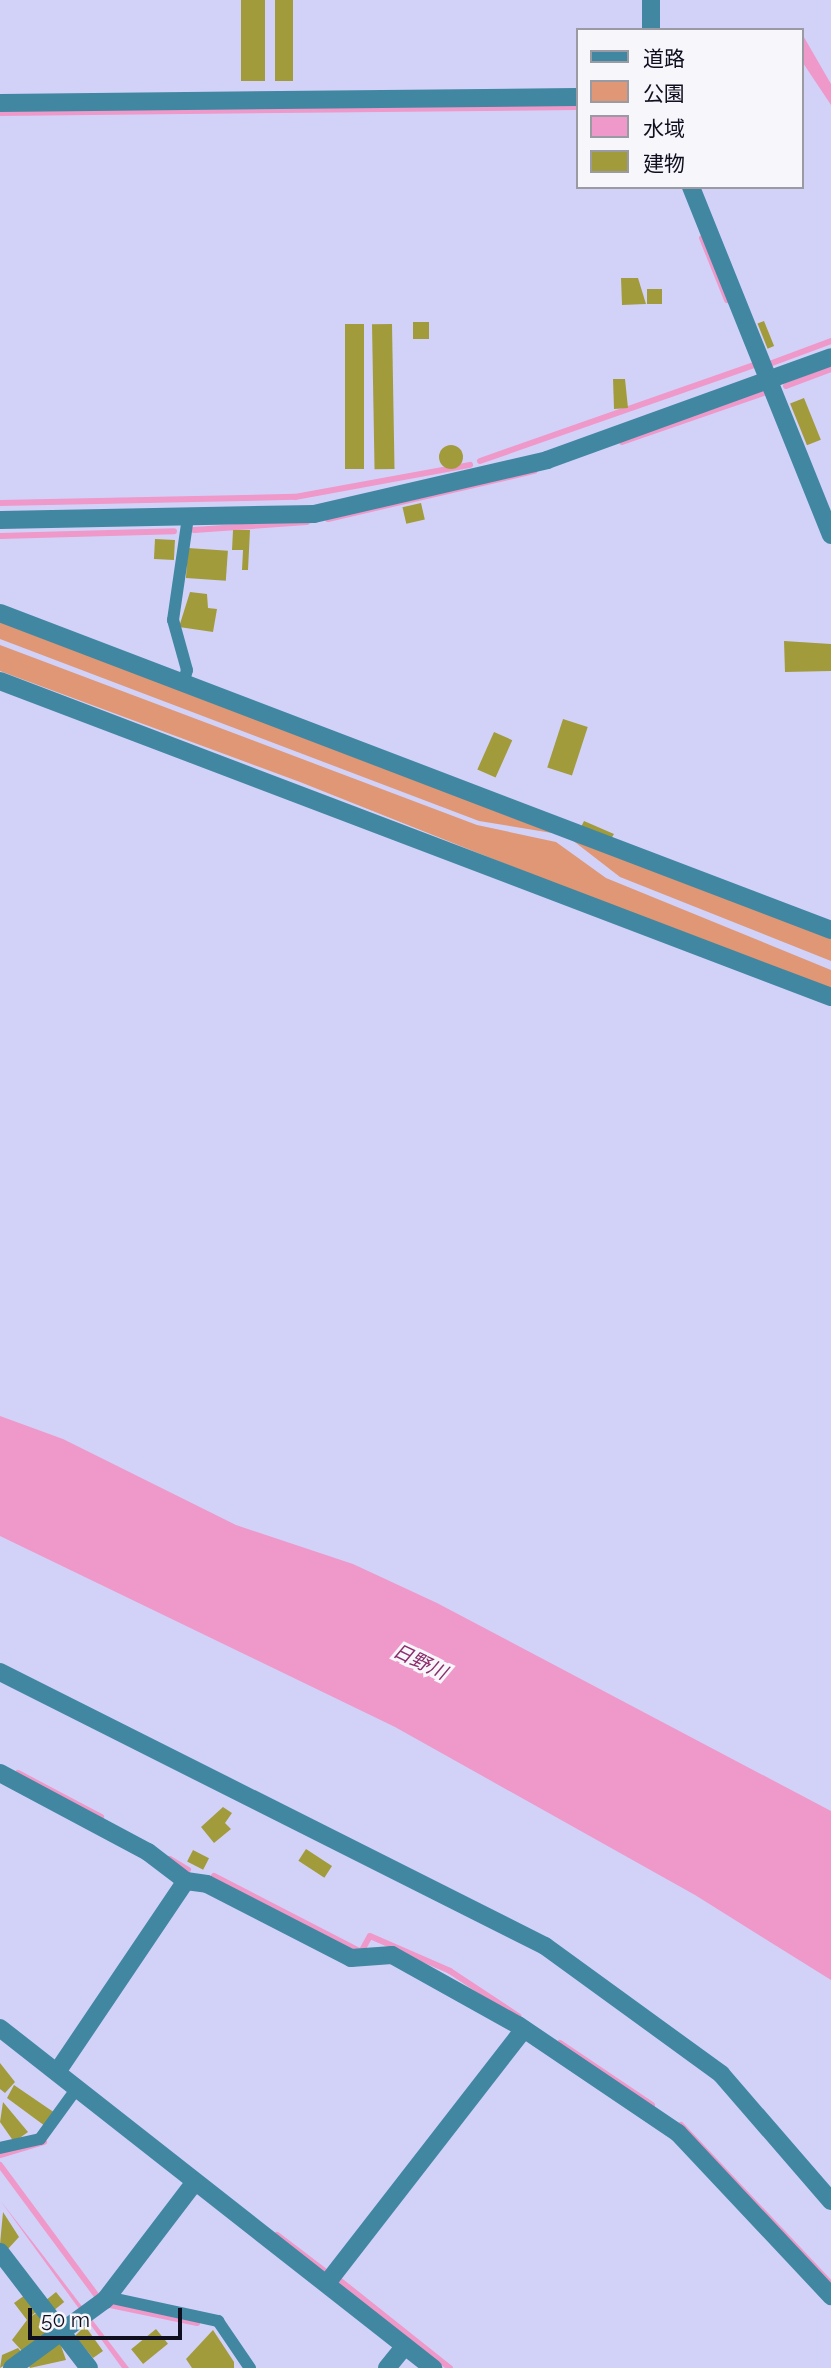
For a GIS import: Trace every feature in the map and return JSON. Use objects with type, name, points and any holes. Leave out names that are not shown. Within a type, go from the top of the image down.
[{"type":"street","points":[[651,0],[651,28]]},
{"type":"street","points":[[0,103],[576,97]]},
{"type":"street","points":[[692,189],[771,377],[831,535]]},
{"type":"street","points":[[0,520],[314,514],[547,460],[831,357]]},
{"type":"street","points":[[0,612],[831,930]]},
{"type":"street","points":[[0,681],[831,997]]},
{"type":"street","points":[[0,1672],[545,1946],[721,2074],[831,2201]]},
{"type":"street","points":[[0,1773],[148,1852],[186,1881],[207,1884],[351,1958],[393,1955],[524,2029],[678,2133],[831,2296]]},
{"type":"street","points":[[57,2072],[186,1881]]},
{"type":"street","points":[[0,2028],[433,2368]]},
{"type":"street","points":[[327,2283],[524,2029]]},
{"type":"street","points":[[12,2368],[87,2315],[107,2297],[195,2182]]},
{"type":"street","points":[[0,2252],[89,2368]]},
{"type":"street","points":[[387,2368],[405,2346]]},
{"type":"lane","points":[[184,681],[187,670],[173,620],[188,517]]},
{"type":"lane","points":[[0,2148],[40,2139],[77,2088]]},
{"type":"lane","points":[[107,2297],[218,2321],[250,2368]]},
{"type":"green space","points":[[0,618],[552,833],[479,821],[0,639]]},
{"type":"green space","points":[[0,645],[477,825],[556,842],[606,878],[831,970],[831,994],[300,782],[0,671]]},
{"type":"green space","points":[[567,836],[831,934],[831,961],[620,877]]},
{"type":"water","points":[[803,35],[831,84],[831,105],[803,63]]},
{"type":"water","name":"日野川","points":[[0,1416],[63,1439],[236,1525],[353,1564],[437,1603],[831,1811],[831,1980],[695,1895],[395,1727],[0,1536]]},
{"type":"water","points":[[0,2200],[42,2254],[129,2368],[122,2368]]},
{"type":"building","points":[[241,0],[265,0],[265,81],[241,81]]},
{"type":"building","points":[[275,0],[293,0],[293,81],[275,81]]},
{"type":"building","points":[[621,278],[638,278],[646,304],[622,305]]},
{"type":"building","points":[[647,289],[662,289],[662,304],[647,304]]},
{"type":"building","points":[[764,321],[774,346],[768,349],[758,324]]},
{"type":"building","points":[[413,322],[429,322],[429,339],[413,339]]},
{"type":"building","points":[[345,324],[364,324],[364,469],[345,469]]},
{"type":"building","points":[[372,324],[392,324],[395,469],[375,469]]},
{"type":"building","points":[[613,379],[625,379],[628,408],[614,409]]},
{"type":"building","points":[[804,398],[821,440],[807,445],[790,404]]},
{"type":"building","points":[[451,445],[462,452],[463,457],[456,468],[451,469],[440,462],[439,457],[446,446]]},
{"type":"building","points":[[421,503],[425,520],[406,524],[402,507]]},
{"type":"building","points":[[233,530],[250,530],[248,570],[242,570],[243,550],[232,550]]},
{"type":"building","points":[[155,539],[175,540],[174,560],[154,559]]},
{"type":"building","points":[[188,548],[228,551],[226,581],[186,578]]},
{"type":"building","points":[[190,592],[207,594],[208,608],[217,609],[213,632],[179,627]]},
{"type":"building","points":[[784,641],[831,644],[831,671],[785,672]]},
{"type":"building","points":[[563,719],[588,727],[572,776],[547,768]]},
{"type":"building","points":[[494,732],[512,740],[496,778],[477,769]]},
{"type":"building","points":[[584,821],[614,834],[611,839],[581,827]]},
{"type":"building","points":[[223,1807],[232,1813],[225,1823],[231,1829],[214,1843],[201,1827]]},
{"type":"building","points":[[306,1849],[332,1866],[324,1878],[298,1861]]},
{"type":"building","points":[[193,1850],[209,1858],[203,1870],[187,1862]]},
{"type":"building","points":[[0,2063],[15,2082],[5,2093],[0,2089]]},
{"type":"building","points":[[14,2085],[55,2113],[45,2126],[7,2098]]},
{"type":"building","points":[[3,2102],[28,2132],[14,2142],[0,2122]]},
{"type":"building","points":[[3,2212],[19,2237],[7,2250],[0,2244]]},
{"type":"building","points":[[56,2292],[64,2302],[54,2310],[46,2300]]},
{"type":"building","points":[[25,2295],[37,2311],[30,2317],[38,2312],[52,2330],[23,2352],[12,2340],[27,2320],[14,2303]]},
{"type":"building","points":[[85,2326],[103,2351],[93,2358],[75,2336]]},
{"type":"building","points":[[156,2329],[168,2344],[143,2364],[131,2349]]},
{"type":"building","points":[[213,2330],[234,2362],[234,2368],[192,2368],[186,2359]]},
{"type":"building","points":[[59,2340],[66,2360],[30,2368],[27,2363]]},
{"type":"building","points":[[18,2348],[23,2354],[0,2368],[2,2355]]},
{"type":"waterway","points":[[0,113],[576,107]]},
{"type":"waterway","points":[[702,238],[727,300]]},
{"type":"waterway","points":[[772,363],[831,341]]},
{"type":"waterway","points":[[480,461],[754,365]]},
{"type":"waterway","points":[[786,386],[831,369]]},
{"type":"waterway","points":[[622,442],[769,391]]},
{"type":"waterway","points":[[0,503],[295,497],[470,465]]},
{"type":"waterway","points":[[328,519],[535,471]]},
{"type":"waterway","points":[[194,530],[307,522]]},
{"type":"waterway","points":[[0,536],[174,531]]},
{"type":"waterway","points":[[18,1773],[101,1817]]},
{"type":"waterway","points":[[170,1859],[188,1870]]},
{"type":"waterway","points":[[214,1876],[361,1952],[370,1936],[450,1971],[518,2016]]},
{"type":"waterway","points":[[560,2043],[652,2105]]},
{"type":"waterway","points":[[681,2125],[831,2284]]},
{"type":"waterway","points":[[0,2155],[44,2142]]},
{"type":"waterway","points":[[0,2165],[99,2299]]},
{"type":"waterway","points":[[277,2235],[326,2272]]},
{"type":"waterway","points":[[338,2279],[450,2368]]},
{"type":"waterway","points":[[110,2305],[197,2323]]}]
